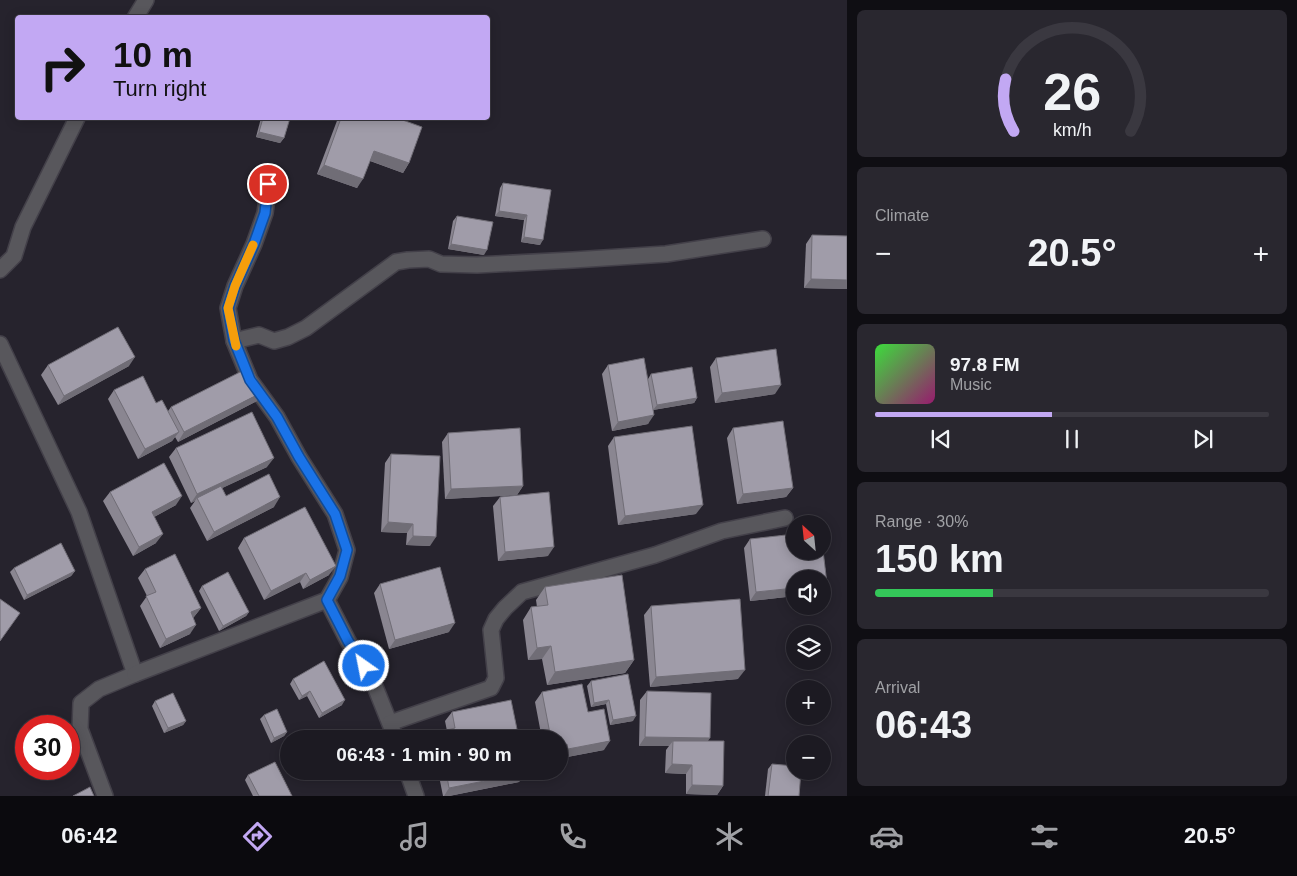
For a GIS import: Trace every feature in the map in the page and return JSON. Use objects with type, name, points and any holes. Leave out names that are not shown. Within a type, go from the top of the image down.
[{"type":"street","points":[[138,15],[146,0]]},
{"type":"street","points":[[0,270],[14,256],[23,227],[76,120]]},
{"type":"street","points":[[105,796],[80,729],[81,703],[99,689],[327,600],[340,576],[347,550],[335,514],[299,457],[277,417],[250,380],[234,340],[228,308],[265,213],[268,184]]},
{"type":"street","points":[[234,340],[259,335],[274,341],[288,338],[306,328],[396,262],[430,259],[441,264],[477,265],[573,260],[666,254],[763,239]]},
{"type":"street","points":[[0,344],[79,512],[135,674]]},
{"type":"street","points":[[390,723],[491,688],[496,678],[491,630],[496,619],[522,592],[655,555],[722,531],[785,518]]},
{"type":"street","points":[[327,600],[348,641],[372,679],[393,730]]},
{"type":"street","points":[[410,780],[416,796]]},
{"type":"building","points":[[262,120],[289,120],[284,138],[259,132]]},
{"type":"building","points":[[340,120],[403,120],[422,127],[409,163],[374,151],[363,179],[324,165]]},
{"type":"building","points":[[503,183],[551,190],[543,240],[524,237],[527,215],[499,211]]},
{"type":"building","points":[[457,216],[493,222],[487,250],[451,244]]},
{"type":"building","points":[[812,235],[847,236],[847,280],[811,279]]},
{"type":"building","points":[[118,327],[135,357],[64,396],[48,365]]},
{"type":"building","points":[[776,349],[781,385],[722,393],[716,358]]},
{"type":"building","points":[[644,358],[654,415],[618,422],[608,365]]},
{"type":"building","points":[[250,367],[263,392],[184,432],[171,407]]},
{"type":"building","points":[[692,367],[697,398],[657,405],[651,374]]},
{"type":"building","points":[[143,376],[156,403],[162,400],[179,432],[145,449],[114,390]]},
{"type":"building","points":[[252,412],[274,458],[197,494],[176,448]]},
{"type":"building","points":[[783,421],[793,488],[743,494],[733,428]]},
{"type":"building","points":[[692,426],[703,505],[625,516],[614,437]]},
{"type":"building","points":[[520,428],[523,486],[451,489],[448,433]]},
{"type":"building","points":[[391,454],[440,456],[436,537],[413,536],[413,524],[388,522]]},
{"type":"building","points":[[164,463],[182,496],[152,512],[163,534],[139,547],[110,492]]},
{"type":"building","points":[[269,474],[280,497],[214,532],[197,498],[221,486],[226,496]]},
{"type":"building","points":[[549,492],[554,547],[505,552],[500,497]]},
{"type":"building","points":[[305,507],[336,566],[310,580],[306,573],[271,591],[244,538]]},
{"type":"building","points":[[786,535],[786,560],[824,560],[825,570],[786,570],[786,589],[756,592],[750,539]]},
{"type":"building","points":[[61,543],[75,571],[27,595],[14,568]]},
{"type":"building","points":[[175,554],[201,608],[191,612],[196,625],[166,639],[146,596],[156,592],[145,569]]},
{"type":"building","points":[[440,567],[455,623],[395,640],[380,584]]},
{"type":"building","points":[[228,572],[249,612],[223,626],[202,586]]},
{"type":"building","points":[[622,575],[634,660],[555,672],[551,646],[537,648],[531,607],[548,605],[545,587]]},
{"type":"building","points":[[0,599],[20,613],[0,641]]},
{"type":"building","points":[[740,599],[745,670],[656,677],[651,606]]},
{"type":"building","points":[[324,661],[345,700],[322,713],[310,691],[302,696],[293,679]]},
{"type":"building","points":[[628,674],[636,716],[613,720],[609,700],[594,703],[591,681]]},
{"type":"building","points":[[582,684],[588,712],[604,709],[610,741],[568,749],[568,730],[549,730],[542,692]]},
{"type":"building","points":[[647,691],[711,693],[710,738],[645,737]]},
{"type":"building","points":[[173,693],[186,721],[168,728],[155,701]]},
{"type":"building","points":[[511,700],[517,730],[447,730],[455,728],[452,712]]},
{"type":"building","points":[[277,709],[286,730],[280,730],[280,735],[274,738],[264,715]]},
{"type":"building","points":[[673,741],[724,741],[723,786],[692,785],[692,765],[672,764]]},
{"type":"building","points":[[275,762],[280,772],[280,780],[284,780],[292,796],[259,796],[248,775]]},
{"type":"building","points":[[772,764],[786,765],[786,780],[800,780],[799,796],[768,796]]},
{"type":"building","points":[[448,780],[490,780],[449,788]]},
{"type":"building","points":[[90,787],[94,796],[73,796]]},
{"type":"slow traffic","points":[[236,346],[228,308],[235,286],[253,245]]},
{"type":"route","points":[[268,184],[265,213],[228,308],[234,340],[250,380],[277,417],[316,486],[335,514],[347,550],[340,576],[327,600],[348,641],[364,666]]}]
